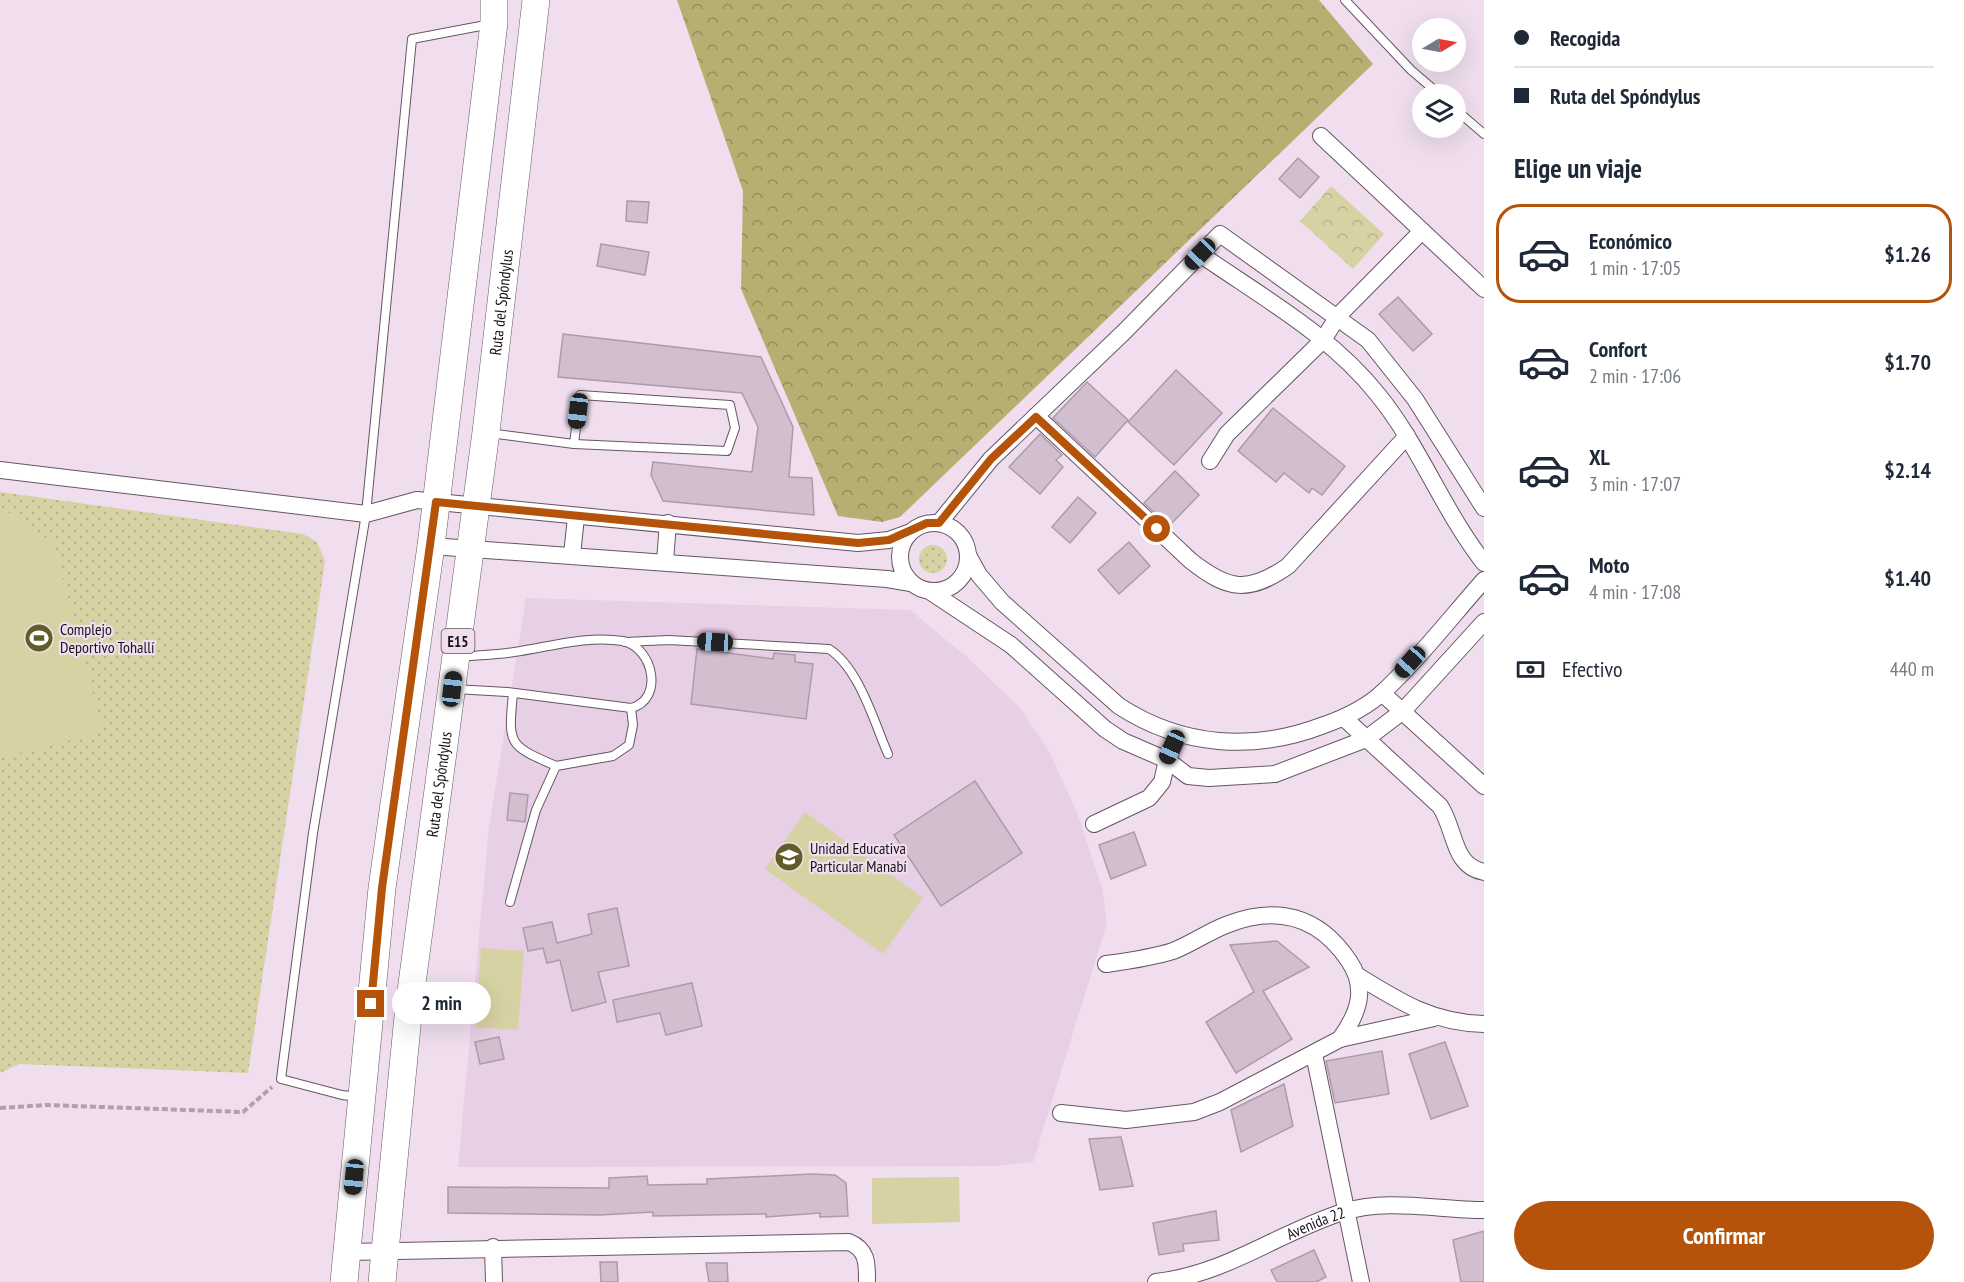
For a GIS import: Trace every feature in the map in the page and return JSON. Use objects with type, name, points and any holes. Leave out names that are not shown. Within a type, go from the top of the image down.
[{"type":"highway","name":"Ruta del Spóndylus","points":[[382,1282],[409,1006],[486,432],[536,0]]},
{"type":"highway","name":"E15","points":[[344,1282],[382,888],[431,546],[494,12]]},
{"type":"street","points":[[1321,136],[1484,289]]},
{"type":"street","points":[[1210,461],[1227,434],[1323,340],[1338,316],[1422,231]]},
{"type":"street","points":[[939,523],[991,459],[1220,234],[1338,316],[1368,340],[1433,426],[1484,508]]},
{"type":"street","points":[[1200,254],[1323,340],[1379,395],[1409,439],[1484,563]]},
{"type":"street","points":[[1036,417],[1191,561],[1214,579],[1232,586],[1272,577],[1288,566],[1409,439],[1433,426]]},
{"type":"street","points":[[0,470],[366,514],[417,500],[858,543],[889,540],[917,527],[939,523],[959,534],[980,575],[1002,602],[1119,706],[1139,719],[1178,735],[1204,740],[1247,743],[1295,736],[1344,718],[1382,693],[1484,580]]},
{"type":"street","points":[[572,555],[576,517]]},
{"type":"street","points":[[665,561],[668,524]]},
{"type":"street","points":[[908,533],[899,553],[900,564],[911,583]]},
{"type":"street","points":[[431,546],[665,561],[876,578],[911,583],[930,592],[1011,645],[1064,695],[1123,741],[1167,760],[1188,776],[1250,777],[1275,774],[1366,739],[1403,711],[1484,622]]},
{"type":"street","points":[[930,592],[942,591],[961,578],[968,555]]},
{"type":"street","points":[[1064,695],[1082,673]]},
{"type":"street","points":[[1382,693],[1484,786]]},
{"type":"street","points":[[1344,718],[1440,806],[1450,821],[1457,852],[1465,863],[1476,871],[1484,872]]},
{"type":"street","points":[[1094,824],[1149,798],[1162,782],[1167,760],[1178,735]]},
{"type":"street","points":[[1106,964],[1149,958],[1174,950],[1225,925],[1249,917],[1273,914],[1299,919],[1322,930],[1336,944],[1358,976],[1395,999],[1434,1018],[1484,1024]]},
{"type":"street","points":[[1340,1039],[1354,1019],[1360,998],[1358,976]]},
{"type":"street","points":[[1060,1113],[1126,1120],[1194,1112],[1220,1102],[1340,1039],[1434,1018]]},
{"type":"street","points":[[1314,1054],[1361,1282]]},
{"type":"street","name":"Avenida 22","points":[[1156,1282],[1184,1279],[1217,1269],[1313,1222],[1346,1211],[1390,1206],[1484,1210]]},
{"type":"street","points":[[348,1252],[493,1247],[849,1242],[858,1245],[866,1257],[867,1282]]},
{"type":"street","points":[[493,1247],[494,1282]]},
{"type":"lane","points":[[1345,0],[1411,70],[1427,84]]},
{"type":"lane","points":[[362,1097],[342,1095],[281,1079],[313,833],[366,514],[412,39],[494,12]]},
{"type":"lane","points":[[1466,118],[1484,134]]},
{"type":"lane","points":[[486,432],[574,444],[727,451],[735,428],[730,405],[580,395],[574,444]]},
{"type":"lane","points":[[456,657],[511,653],[593,640],[625,642],[669,640],[829,649],[842,657],[851,670],[888,754]]},
{"type":"lane","points":[[452,689],[513,693],[631,708],[641,706],[647,697],[651,683],[650,663],[642,652],[625,642]]},
{"type":"lane","points":[[513,693],[510,727],[513,742],[520,750],[556,766],[613,756],[629,746],[633,725],[631,708]]},
{"type":"lane","points":[[510,902],[536,810],[556,766]]},
{"type":"path","points":[[0,1108],[46,1105],[243,1112],[281,1079]]},
{"type":"shaded area","name":"Unidad Educativa Particular Manabí","points":[[526,598],[910,610],[967,657],[1020,708],[1049,751],[1078,815],[1102,887],[1107,923],[1033,1162],[996,1166],[458,1167],[489,827]]},
{"type":"green space","points":[[677,0],[1319,0],[1373,64],[900,517],[882,522],[838,516],[741,289],[743,191]]},
{"type":"green space","points":[[1331,186],[1384,234],[1353,269],[1300,221]]},
{"type":"green space","points":[[0,492],[303,534],[317,542],[325,561],[248,1073],[19,1064],[0,1073],[0,758],[102,731],[54,544],[0,507]]},
{"type":"green space","name":"Complejo Deportivo Tohallí","points":[[0,507],[54,544],[103,732],[0,758]]},
{"type":"green space","points":[[933,545],[943,549],[947,559],[943,569],[933,573],[923,569],[919,559],[923,549]]},
{"type":"green space","points":[[805,812],[923,898],[883,954],[765,869]]},
{"type":"green space","points":[[481,948],[524,951],[518,1030],[475,1027]]},
{"type":"green space","points":[[959,1177],[960,1222],[872,1224],[872,1178]]},
{"type":"building","points":[[1298,158],[1319,177],[1300,198],[1279,179]]},
{"type":"building","points":[[627,201],[649,202],[647,223],[626,221]]},
{"type":"building","points":[[601,244],[649,252],[645,275],[597,266]]},
{"type":"building","points":[[1398,297],[1432,334],[1413,351],[1379,314]]},
{"type":"building","points":[[563,334],[761,357],[793,427],[789,477],[812,478],[814,515],[663,501],[651,475],[653,462],[752,472],[758,427],[742,393],[558,377]]},
{"type":"building","points":[[1176,370],[1222,413],[1174,465],[1128,422]]},
{"type":"building","points":[[1087,382],[1128,420],[1095,457],[1053,418]]},
{"type":"building","points":[[1273,408],[1345,466],[1322,495],[1312,488],[1309,493],[1284,473],[1276,482],[1238,451]]},
{"type":"building","points":[[1040,434],[1062,455],[1056,460],[1063,467],[1040,494],[1009,467]]},
{"type":"building","points":[[1175,471],[1199,495],[1169,526],[1144,503]]},
{"type":"building","points":[[1078,497],[1096,513],[1070,543],[1052,527]]},
{"type":"building","points":[[1129,542],[1150,566],[1119,594],[1098,570]]},
{"type":"building","points":[[697,649],[773,659],[774,653],[795,655],[795,662],[813,664],[806,719],[691,704]]},
{"type":"building","points":[[975,781],[1022,853],[941,906],[894,835]]},
{"type":"building","points":[[510,793],[528,795],[525,822],[507,820]]},
{"type":"building","points":[[1134,832],[1146,865],[1111,879],[1099,845]]},
{"type":"building","points":[[617,908],[629,966],[598,972],[606,1002],[572,1011],[560,960],[547,963],[543,948],[528,951],[523,928],[552,922],[557,943],[592,934],[588,914]]},
{"type":"building","points":[[1277,941],[1309,967],[1263,991],[1292,1039],[1236,1073],[1206,1022],[1254,992],[1230,945]]},
{"type":"building","points":[[692,983],[702,1026],[666,1035],[660,1013],[617,1022],[613,1000]]},
{"type":"building","points":[[499,1037],[504,1059],[480,1064],[475,1042]]},
{"type":"building","points":[[1445,1042],[1468,1106],[1431,1119],[1409,1054]]},
{"type":"building","points":[[1382,1051],[1389,1094],[1335,1103],[1326,1061]]},
{"type":"building","points":[[1284,1084],[1293,1126],[1241,1152],[1231,1110]]},
{"type":"building","points":[[1121,1137],[1133,1186],[1100,1190],[1089,1139]]},
{"type":"building","points":[[835,1175],[846,1183],[848,1216],[820,1217],[820,1213],[766,1217],[766,1214],[653,1216],[653,1212],[600,1215],[448,1213],[448,1187],[609,1188],[609,1178],[647,1176],[648,1185],[707,1184],[707,1179]]},
{"type":"building","points":[[1216,1211],[1219,1240],[1183,1244],[1184,1251],[1159,1255],[1153,1223]]},
{"type":"building","points":[[1484,1231],[1484,1282],[1461,1282],[1453,1240]]},
{"type":"building","points":[[1314,1250],[1326,1277],[1316,1282],[1277,1282],[1271,1270]]},
{"type":"building","points":[[600,1262],[617,1262],[618,1282],[601,1282]]},
{"type":"building","points":[[706,1263],[727,1263],[728,1282],[709,1282]]},
{"type":"place","name":"Complejo Deportivo Tohallí","points":[[39,638]]},
{"type":"place","name":"Unidad Educativa Particular Manabí","points":[[789,857]]},
{"type":"route","points":[[371,1004],[382,888],[436,502],[858,543],[889,540],[927,523],[939,523],[991,459],[1036,417],[1157,529]]}]
